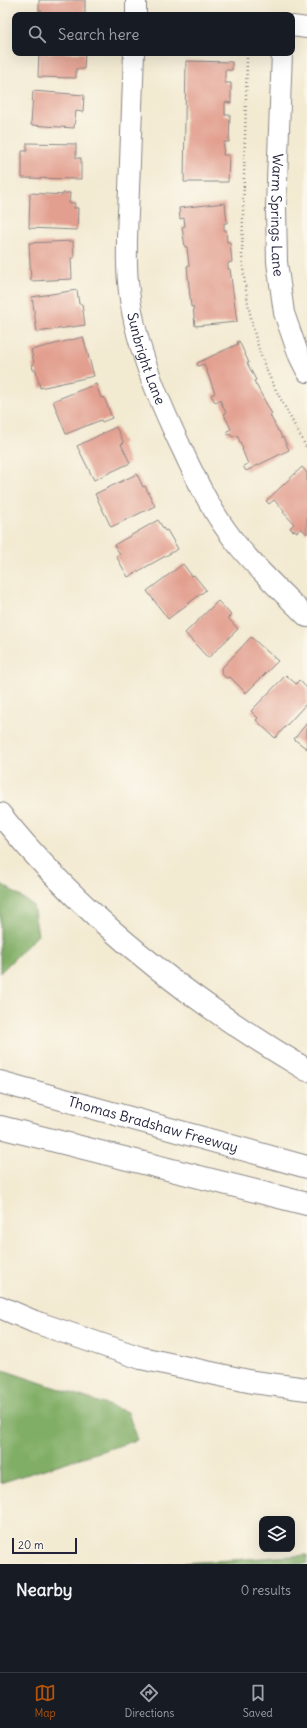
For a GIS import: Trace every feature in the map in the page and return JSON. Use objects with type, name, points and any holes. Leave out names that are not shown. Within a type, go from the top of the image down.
[{"type":"highway","points":[[0,814],[14,832],[63,884],[137,951],[218,1013],[307,1070]]},
{"type":"highway","name":"Thomas Bradshaw Freeway","points":[[0,1082],[307,1167]]},
{"type":"highway","points":[[0,1127],[307,1204]]},
{"type":"highway","points":[[0,1308],[35,1322],[141,1358],[254,1382],[307,1389]]},
{"type":"street","points":[[136,0],[136,12]]},
{"type":"street","points":[[295,26],[307,28]]},
{"type":"street","name":"Sunbright Lane","points":[[134,56],[127,241],[128,283],[136,330],[148,371],[163,409],[202,492],[222,523],[239,547],[260,571],[307,616]]},
{"type":"street","name":"Warm Springs Lane","points":[[282,56],[276,207],[277,262],[284,313],[299,356],[307,372]]},
{"type":"green space","points":[[0,883],[33,905],[38,935],[0,973]]},
{"type":"green space","points":[[0,1369],[128,1412],[137,1440],[0,1483]]},
{"type":"green space","points":[[307,1555],[307,1564],[169,1564]]},
{"type":"building","points":[[39,0],[85,0],[85,12],[39,11]]},
{"type":"building","points":[[39,56],[85,56],[84,69],[76,69],[76,78],[38,77]]},
{"type":"building","points":[[186,61],[232,62],[232,70],[225,70],[225,83],[231,83],[231,103],[225,102],[225,115],[230,115],[229,142],[224,142],[223,155],[229,155],[228,182],[184,182]]},
{"type":"building","points":[[33,91],[84,95],[83,112],[76,111],[74,128],[31,125]]},
{"type":"building","points":[[27,143],[76,144],[76,158],[81,158],[81,179],[22,178],[22,151],[27,151]]},
{"type":"building","points":[[30,193],[63,195],[63,193],[70,193],[69,203],[75,203],[74,208],[78,208],[77,230],[29,228]]},
{"type":"building","points":[[225,203],[227,223],[224,223],[224,230],[226,230],[227,242],[230,242],[232,262],[228,263],[228,269],[230,269],[237,322],[195,326],[193,306],[191,307],[187,266],[189,266],[187,247],[185,247],[182,227],[185,226],[184,218],[180,219],[179,208]]},
{"type":"building","points":[[73,241],[74,258],[71,258],[72,279],[31,281],[29,243]]},
{"type":"building","points":[[77,290],[79,304],[82,304],[85,325],[37,332],[32,297]]},
{"type":"building","points":[[83,337],[94,376],[40,388],[36,370],[33,370],[32,365],[34,364],[31,350]]},
{"type":"building","points":[[239,341],[249,363],[247,363],[256,380],[254,381],[272,414],[270,415],[278,431],[282,438],[283,437],[289,450],[246,471],[243,466],[248,464],[237,435],[232,437],[230,434],[228,435],[227,431],[231,429],[224,414],[226,413],[220,400],[215,402],[211,395],[215,393],[204,364],[198,366],[197,363],[238,344],[237,342]]},
{"type":"building","points":[[96,384],[101,398],[104,397],[112,418],[102,422],[101,420],[66,434],[53,401]]},
{"type":"building","points":[[116,427],[124,443],[121,444],[130,463],[94,480],[77,446]]},
{"type":"building","points":[[302,467],[307,473],[307,534],[301,528],[297,532],[294,530],[293,531],[290,528],[294,524],[283,512],[284,511],[274,500],[269,504],[266,501]]},
{"type":"building","points":[[137,474],[155,506],[111,527],[95,494]]},
{"type":"building","points":[[158,520],[165,531],[167,530],[178,549],[128,577],[116,556],[120,554],[114,545]]},
{"type":"building","points":[[183,564],[192,576],[194,575],[206,590],[168,619],[147,591]]},
{"type":"building","points":[[218,601],[231,615],[228,618],[238,629],[208,658],[185,633]]},
{"type":"building","points":[[251,637],[278,661],[246,693],[230,677],[226,678],[222,674],[221,669]]},
{"type":"building","points":[[286,675],[296,684],[299,680],[307,688],[307,703],[275,738],[256,720],[258,718],[251,711]]},
{"type":"building","points":[[307,723],[307,749],[294,739]]}]
